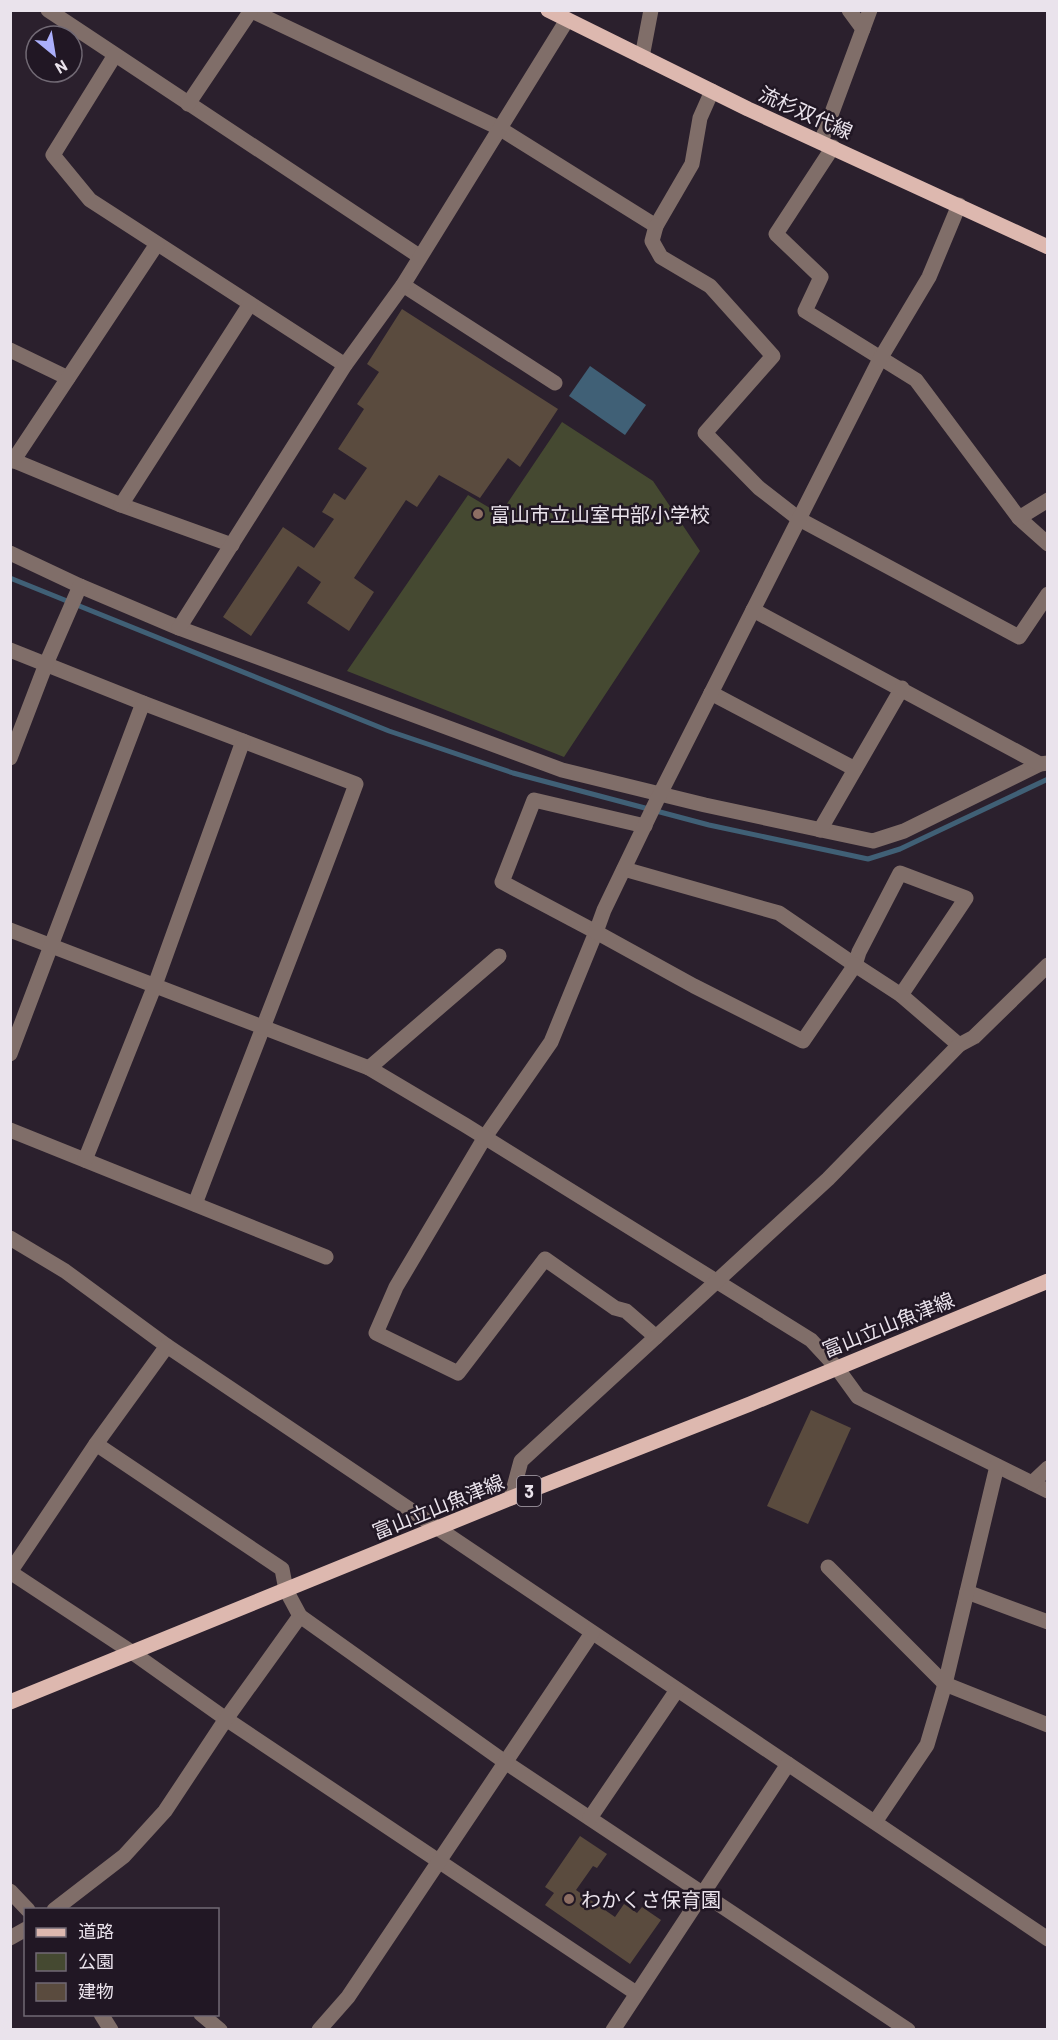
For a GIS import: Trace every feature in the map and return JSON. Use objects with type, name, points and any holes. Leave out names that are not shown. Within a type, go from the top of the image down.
[{"type":"main road","name":"流杉双代線","points":[[548,10],[712,91],[1047,247]]},
{"type":"main road","name":"富山立山魚津線","points":[[10,1702],[1047,1281]]},
{"type":"street","points":[[48,10],[419,256]]},
{"type":"street","points":[[642,57],[651,10]]},
{"type":"street","points":[[849,10],[863,29]]},
{"type":"street","points":[[870,10],[827,145],[776,234],[821,277],[805,311],[880,360],[916,380],[1019,518],[1047,544]]},
{"type":"street","points":[[188,104],[250,11],[499,128],[656,226]]},
{"type":"street","points":[[179,628],[345,365],[403,285],[567,20]]},
{"type":"street","points":[[115,55],[53,154],[90,201],[345,365]]},
{"type":"street","points":[[712,91],[700,118],[692,164],[656,226],[652,241],[661,257],[710,286],[773,356],[705,432],[759,488],[799,519],[1019,637],[1047,594]]},
{"type":"street","points":[[656,1337],[626,1311],[615,1308],[545,1259],[458,1372],[376,1334],[396,1287],[485,1137],[551,1042],[604,910],[880,360],[929,277],[959,205]]},
{"type":"street","points":[[157,244],[12,460],[121,505],[232,545]]},
{"type":"street","points":[[403,285],[555,383]]},
{"type":"street","points":[[121,505],[250,304]]},
{"type":"street","points":[[10,350],[68,378]]},
{"type":"street","points":[[1019,518],[1047,500]]},
{"type":"street","points":[[10,553],[79,589],[179,628],[562,770],[659,798],[873,841],[904,831],[1044,764]]},
{"type":"street","points":[[10,758],[46,664],[79,589]]},
{"type":"street","points":[[753,610],[1044,764]]},
{"type":"street","points":[[10,650],[356,784],[195,1204]]},
{"type":"street","points":[[820,830],[902,688]]},
{"type":"street","points":[[711,693],[855,769]]},
{"type":"street","points":[[10,1054],[143,703]]},
{"type":"street","points":[[85,1160],[155,985],[243,741]]},
{"type":"street","points":[[646,824],[534,800],[502,882],[694,986],[803,1041],[855,965],[859,952],[900,873],[966,898],[901,996]]},
{"type":"street","points":[[624,869],[779,913],[901,996],[959,1045]]},
{"type":"street","points":[[10,930],[369,1068],[485,1137],[811,1340],[837,1368],[858,1396],[1047,1491]]},
{"type":"street","points":[[369,1068],[499,956]]},
{"type":"street","points":[[512,1498],[521,1461],[828,1179],[959,1045],[974,1037],[1047,965]]},
{"type":"street","points":[[10,1130],[326,1257]]},
{"type":"street","points":[[10,1238],[65,1271],[167,1346],[1047,1939]]},
{"type":"street","points":[[167,1346],[96,1444],[10,1572],[134,1653],[226,1719],[636,1993]]},
{"type":"street","points":[[96,1444],[282,1569],[286,1590],[300,1616],[505,1762],[908,2030]]},
{"type":"street","points":[[875,1822],[927,1746],[945,1684],[997,1466]]},
{"type":"street","points":[[1032,1483],[1047,1468]]},
{"type":"street","points":[[828,1567],[945,1684],[1047,1725]]},
{"type":"street","points":[[967,1592],[1047,1622]]},
{"type":"street","points":[[57,1908],[124,1856],[165,1811],[226,1719],[300,1616]]},
{"type":"street","points":[[319,2030],[348,1997],[592,1633]]},
{"type":"street","points":[[590,1818],[677,1690]]},
{"type":"street","points":[[613,2030],[788,1764]]},
{"type":"street","points":[[10,1891],[25,1908]]},
{"type":"street","points":[[10,1938],[24,1930]]},
{"type":"street","points":[[102,2016],[111,2030]]},
{"type":"street","points":[[203,2016],[220,2030]]},
{"type":"green space","points":[[562,422],[653,481],[700,551],[564,757],[347,671],[468,495],[500,514]]},
{"type":"water","points":[[590,366],[646,405],[625,435],[569,396]]},
{"type":"building","points":[[402,309],[558,409],[520,467],[508,458],[480,498],[439,475],[417,507],[406,500],[354,578],[374,592],[349,631],[307,603],[321,582],[298,566],[251,636],[223,617],[283,527],[314,548],[334,519],[322,512],[334,493],[345,500],[367,468],[338,449],[364,409],[357,404],[379,372],[367,364]]},
{"type":"building","points":[[811,1410],[851,1428],[808,1524],[767,1506]]},
{"type":"building","name":"わかくさ保育園","points":[[580,1836],[607,1854],[597,1868],[593,1866],[576,1890],[615,1917],[624,1904],[637,1913],[642,1907],[661,1920],[630,1964],[545,1905],[554,1893],[545,1887]]},
{"type":"waterway","points":[[10,578],[389,731],[513,773],[709,825],[868,859],[900,849],[1048,779]]},
{"type":"place","name":"富山市立山室中部小学校","points":[[478,514]]},
{"type":"place","name":"わかくさ保育園","points":[[569,1899]]}]
